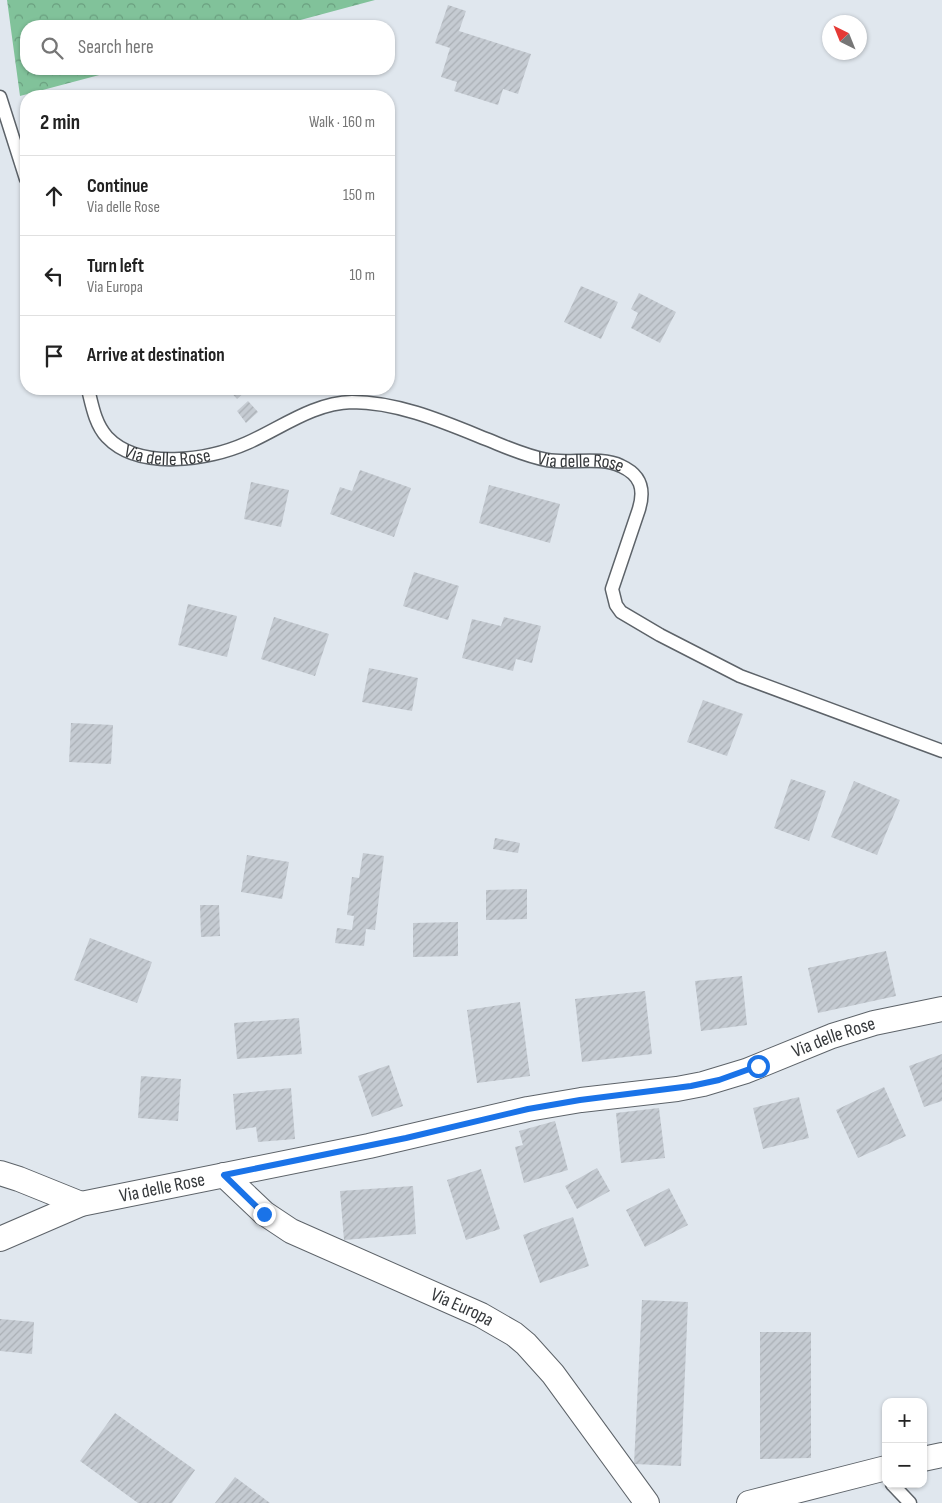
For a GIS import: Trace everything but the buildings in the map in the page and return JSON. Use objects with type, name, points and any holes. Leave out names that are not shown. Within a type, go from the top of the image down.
[{"type":"street","name":"Via delle Rose","points":[[0,1239],[81,1204],[406,1138],[536,1107],[697,1085],[746,1071],[816,1041],[854,1029],[942,1008]]},
{"type":"street","points":[[0,1174],[24,1181],[81,1204]]},
{"type":"street","name":"Via Europa","points":[[224,1175],[264,1214],[291,1231],[481,1315],[514,1334],[526,1344],[553,1374],[647,1503]]},
{"type":"street","points":[[927,1458],[942,1455]]},
{"type":"street","points":[[749,1503],[882,1476]]},
{"type":"lane","points":[[0,97],[20,160]]},
{"type":"lane","name":"Via delle Rose","points":[[90,395],[99,426],[116,445],[136,455],[154,458],[192,458],[222,452],[248,442],[311,411],[334,404],[349,402],[374,404],[427,416],[520,453],[544,460],[558,462],[604,462],[622,466],[635,475],[643,489],[640,509],[612,590],[616,605],[621,612],[660,635],[740,676],[942,751]]},
{"type":"lane","points":[[897,1488],[910,1503]]},
{"type":"green space","points":[[7,0],[375,0],[300,20],[20,20],[20,75],[99,75],[43,90],[20,90],[20,96]]},
{"type":"route","points":[[264,1214],[224,1175],[406,1138],[528,1109],[580,1100],[678,1089],[719,1080],[758,1066]]}]
